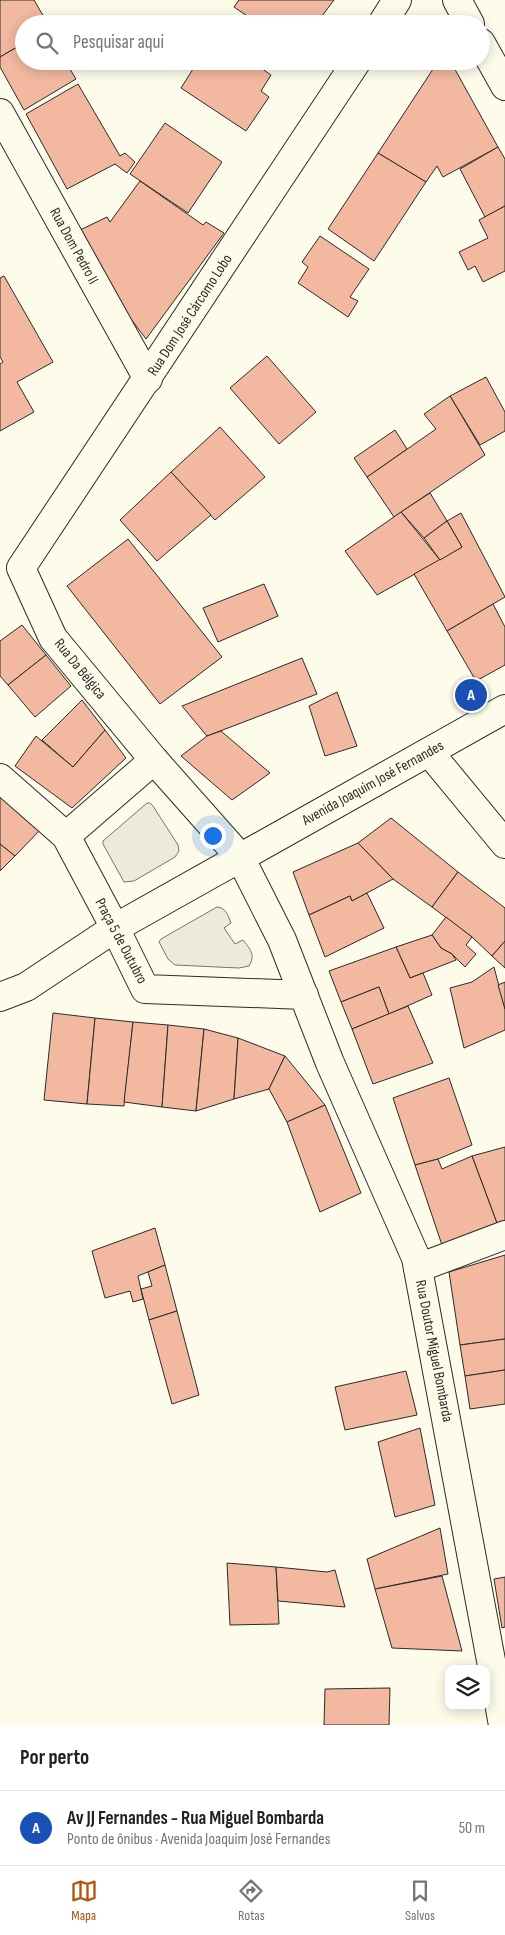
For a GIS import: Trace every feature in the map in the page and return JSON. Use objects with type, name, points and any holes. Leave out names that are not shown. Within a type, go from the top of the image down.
[{"type":"street","points":[[388,15],[397,0]]},
{"type":"street","points":[[457,0],[465,15]]},
{"type":"street","points":[[490,59],[505,86]]},
{"type":"street","name":"Rua Dom José Cárcomo Lobo","points":[[21,568],[351,70]]},
{"type":"street","name":"Rua Dom Pedro II","points":[[0,113],[148,379]]},
{"type":"street","name":"Rua Da Bélgica","points":[[21,568],[53,638],[154,760]]},
{"type":"street","name":"Avenida Joaquim José Fernandes","points":[[115,928],[505,709]]},
{"type":"street","points":[[429,752],[505,844]]},
{"type":"street","points":[[0,778],[66,836],[154,760],[240,857],[282,940],[304,995]]},
{"type":"street","name":"Praça 5 de Outubro","points":[[66,836],[145,989],[304,995]]},
{"type":"street","points":[[0,997],[26,987],[115,928]]},
{"type":"street","name":"Rua Doutor Miguel Bombarda","points":[[304,995],[330,1062],[416,1258],[503,1725]]},
{"type":"street","points":[[418,1268],[505,1235]]},
{"type":"shaded area","points":[[147,803],[153,806],[178,845],[179,851],[175,857],[134,881],[124,882],[103,841]]},
{"type":"shaded area","points":[[217,907],[225,910],[228,915],[231,923],[224,928],[235,944],[243,940],[250,949],[252,959],[249,966],[239,968],[175,965],[168,959],[159,942],[161,939]]},
{"type":"building","points":[[0,0],[34,0],[43,15],[15,15],[15,48],[0,57]]},
{"type":"building","points":[[239,0],[334,0],[323,15],[246,15],[234,7]]},
{"type":"building","points":[[15,48],[15,70],[70,70],[76,79],[24,110],[0,67],[0,57]]},
{"type":"building","points":[[192,70],[264,70],[271,75],[261,91],[269,97],[246,131],[181,88]]},
{"type":"building","points":[[432,70],[455,70],[498,147],[443,177],[437,166],[426,182],[378,153]]},
{"type":"building","points":[[78,84],[120,156],[125,153],[135,162],[127,173],[115,164],[67,189],[26,114]]},
{"type":"building","points":[[165,123],[222,162],[188,213],[130,174]]},
{"type":"building","points":[[498,147],[505,159],[505,206],[485,217],[460,169]]},
{"type":"building","points":[[378,153],[426,182],[374,261],[328,229]]},
{"type":"building","points":[[140,181],[203,225],[206,222],[224,233],[146,339],[100,278],[76,232],[107,217],[110,222]]},
{"type":"building","points":[[505,206],[505,271],[483,282],[475,266],[468,270],[459,252],[488,238],[479,220]]},
{"type":"building","points":[[320,236],[369,269],[350,297],[358,301],[348,317],[298,283],[308,267],[302,262]]},
{"type":"building","points":[[4,276],[53,362],[17,382],[34,412],[0,431],[0,364],[3,362],[0,357],[0,278]]},
{"type":"building","points":[[267,356],[316,412],[279,444],[230,388]]},
{"type":"building","points":[[486,377],[505,412],[505,431],[480,445],[450,396]]},
{"type":"building","points":[[450,396],[485,455],[394,517],[367,477],[436,429],[424,414]]},
{"type":"building","points":[[220,427],[265,477],[215,520],[171,472]]},
{"type":"building","points":[[395,430],[407,449],[367,477],[354,458]]},
{"type":"building","points":[[171,472],[211,515],[157,561],[120,520]]},
{"type":"building","points":[[430,493],[447,521],[424,538],[401,512]]},
{"type":"building","points":[[401,512],[440,560],[377,595],[345,551]]},
{"type":"building","points":[[461,513],[505,597],[447,631],[414,574],[462,547],[447,521]]},
{"type":"building","points":[[447,521],[462,547],[440,560],[424,538]]},
{"type":"building","points":[[128,539],[222,657],[160,704],[67,586]]},
{"type":"building","points":[[264,584],[278,616],[218,642],[203,608]]},
{"type":"building","points":[[493,604],[505,627],[505,665],[476,681],[447,631]]},
{"type":"building","points":[[22,625],[46,655],[8,685],[0,676],[0,641]]},
{"type":"building","points":[[46,655],[71,686],[35,717],[8,685]]},
{"type":"building","points":[[302,658],[317,694],[207,736],[182,706]]},
{"type":"building","points":[[337,692],[357,746],[325,756],[309,706]]},
{"type":"building","points":[[82,700],[105,730],[73,767],[42,740]]},
{"type":"building","points":[[105,730],[126,758],[72,808],[15,766],[36,736],[73,767]]},
{"type":"building","points":[[221,731],[270,773],[232,800],[181,756],[207,736]]},
{"type":"building","points":[[0,792],[42,828],[15,856],[0,844]]},
{"type":"building","points":[[391,818],[458,872],[432,907],[393,879],[358,843]]},
{"type":"building","points":[[358,843],[393,879],[352,901],[350,896],[309,915],[293,872]]},
{"type":"building","points":[[0,844],[15,856],[0,871]]},
{"type":"building","points":[[458,872],[505,908],[505,941],[492,956],[472,937],[432,907]]},
{"type":"building","points":[[367,893],[384,928],[325,957],[309,915],[350,896],[352,901]]},
{"type":"building","points":[[446,917],[472,937],[466,945],[476,954],[465,967],[452,954],[441,948],[432,935]]},
{"type":"building","points":[[432,935],[441,948],[452,954],[456,960],[410,978],[396,947]]},
{"type":"building","points":[[505,941],[505,968],[492,956]]},
{"type":"building","points":[[396,947],[410,978],[423,973],[432,995],[389,1014],[379,987],[341,1002],[329,971]]},
{"type":"building","points":[[494,967],[505,1009],[505,1030],[464,1048],[450,988],[472,982]]},
{"type":"building","points":[[505,982],[505,1009],[498,985]]},
{"type":"building","points":[[379,987],[389,1014],[352,1029],[341,1002]]},
{"type":"building","points":[[408,1006],[433,1063],[373,1084],[352,1029]]},
{"type":"building","points":[[53,1013],[95,1018],[87,1104],[44,1100]]},
{"type":"building","points":[[95,1018],[133,1022],[124,1106],[87,1104]]},
{"type":"building","points":[[133,1022],[168,1025],[162,1107],[124,1102]]},
{"type":"building","points":[[168,1025],[204,1029],[196,1111],[162,1107]]},
{"type":"building","points":[[204,1029],[238,1038],[234,1099],[196,1111]]},
{"type":"building","points":[[238,1038],[285,1056],[269,1089],[234,1099]]},
{"type":"building","points":[[285,1056],[325,1105],[287,1122],[269,1089]]},
{"type":"building","points":[[449,1078],[472,1145],[438,1159],[415,1165],[393,1098]]},
{"type":"building","points":[[325,1105],[361,1193],[320,1212],[287,1122]]},
{"type":"building","points":[[505,1147],[505,1224],[498,1226],[472,1156]]},
{"type":"building","points":[[472,1156],[498,1226],[443,1248],[415,1165],[438,1159],[442,1169]]},
{"type":"building","points":[[155,1228],[165,1265],[138,1276],[143,1299],[133,1302],[130,1291],[105,1298],[92,1251]]},
{"type":"building","points":[[505,1255],[505,1339],[460,1345],[449,1272]]},
{"type":"building","points":[[165,1265],[177,1311],[149,1320],[141,1289],[152,1286],[148,1272]]},
{"type":"building","points":[[177,1311],[199,1395],[172,1404],[149,1320]]},
{"type":"building","points":[[505,1339],[505,1370],[465,1376],[460,1345]]},
{"type":"building","points":[[505,1370],[505,1404],[470,1409],[465,1376]]},
{"type":"building","points":[[406,1371],[417,1415],[345,1430],[335,1387]]},
{"type":"building","points":[[420,1428],[435,1505],[395,1517],[378,1442]]},
{"type":"building","points":[[440,1528],[448,1574],[375,1589],[367,1559]]},
{"type":"building","points":[[227,1563],[276,1567],[279,1624],[230,1625]]},
{"type":"building","points":[[276,1567],[327,1572],[335,1570],[345,1607],[278,1601]]},
{"type":"building","points":[[442,1576],[462,1651],[392,1648],[375,1589]]},
{"type":"building","points":[[505,1577],[505,1627],[502,1628],[494,1579]]},
{"type":"building","points":[[390,1688],[389,1725],[324,1725],[325,1689]]},
{"type":"place","name":"Av JJ Fernandes - Rua Miguel Bombarda","points":[[471,695]]}]
